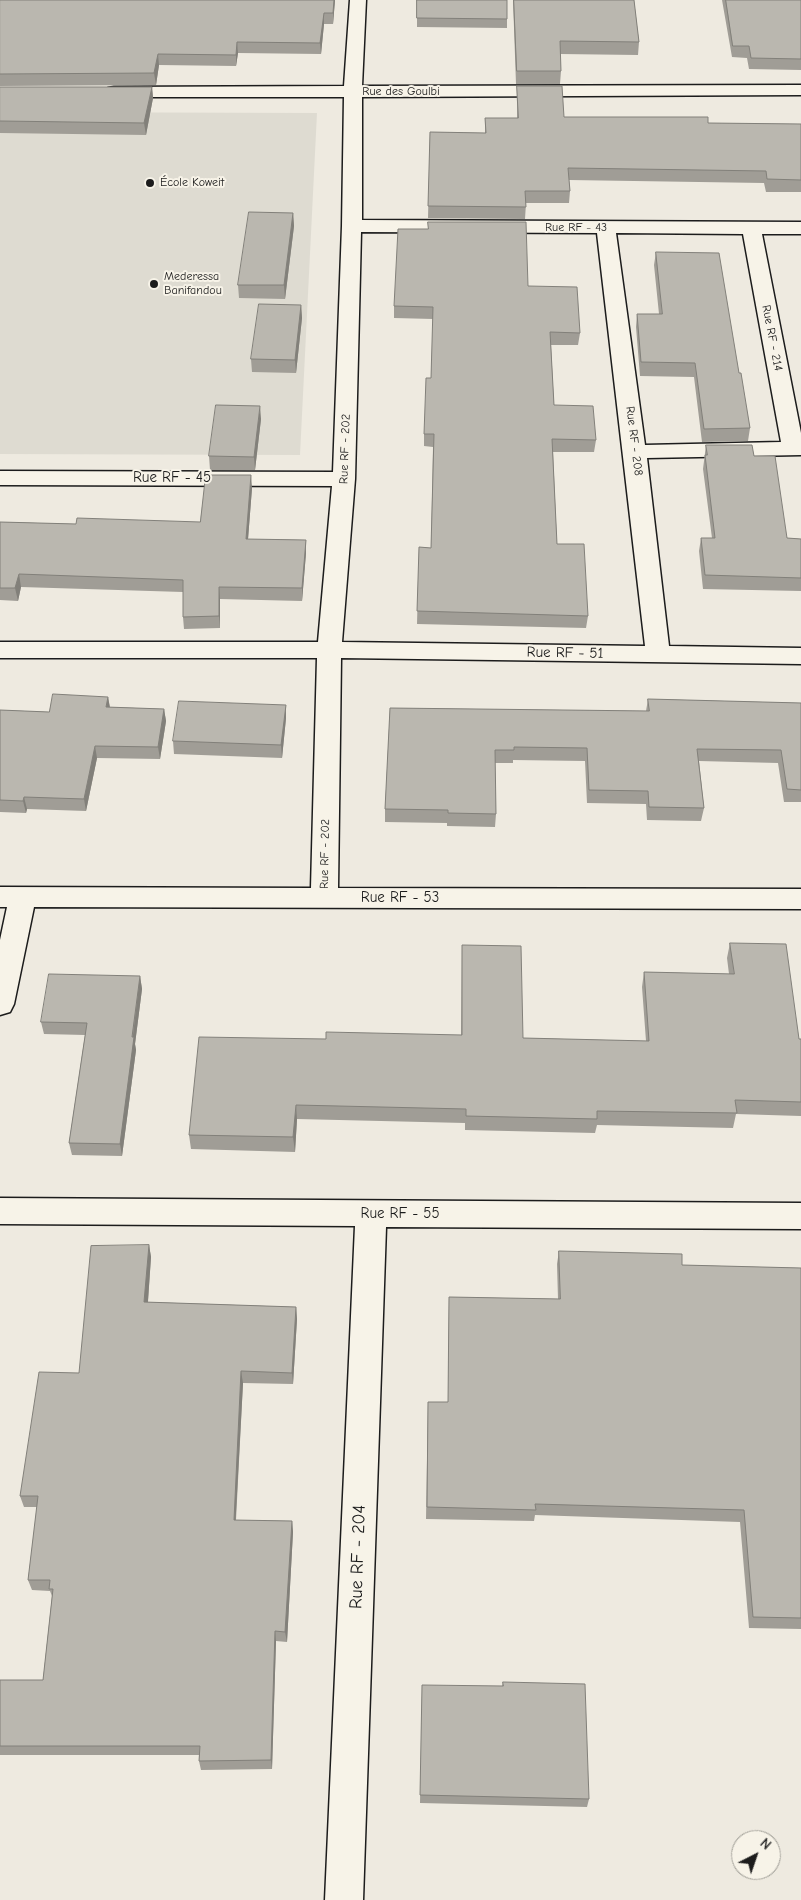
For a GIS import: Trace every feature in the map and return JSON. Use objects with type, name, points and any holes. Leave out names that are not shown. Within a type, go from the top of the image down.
[{"type":"street","name":"Rue RF - 202","points":[[324,898],[329,650],[344,479],[352,226],[353,92],[358,0]]},
{"type":"street","name":"Rue des Goulbi","points":[[98,92],[801,90]]},
{"type":"street","name":"Rue RF - 43","points":[[352,226],[801,228]]},
{"type":"street","name":"Rue RF - 208","points":[[606,228],[636,452],[658,654]]},
{"type":"street","name":"Rue RF - 214","points":[[751,228],[797,448]]},
{"type":"street","points":[[636,452],[797,448]]},
{"type":"street","name":"Rue RF - 45","points":[[0,478],[344,479]]},
{"type":"street","name":"Rue RF - 51","points":[[0,650],[329,650],[801,656]]},
{"type":"street","points":[[0,1004],[12,897]]},
{"type":"street","name":"Rue RF - 53","points":[[12,897],[801,899]]},
{"type":"street","name":"Rue RF - 55","points":[[0,1211],[801,1216]]},
{"type":"street","name":"Rue RF - 204","points":[[344,1900],[371,1214]]},
{"type":"shaded area","name":"Mederessa Banifandou","points":[[0,112],[317,113],[300,455],[0,454]]},
{"type":"building","points":[[0,0],[334,0],[333,13],[324,13],[320,43],[237,42],[236,55],[158,54],[154,73],[0,74]]},
{"type":"building","points":[[417,0],[507,0],[507,19],[417,18]]},
{"type":"building","points":[[514,0],[634,0],[639,42],[560,41],[561,71],[517,71]]},
{"type":"building","points":[[726,0],[801,0],[801,59],[751,58],[749,46],[733,46]]},
{"type":"building","points":[[517,86],[562,86],[564,117],[708,117],[708,123],[801,124],[801,180],[767,179],[766,171],[568,168],[570,191],[525,191],[526,207],[428,206],[430,132],[486,133],[485,118],[518,118]]},
{"type":"building","points":[[0,87],[152,87],[144,123],[0,121]]},
{"type":"building","points":[[249,212],[293,213],[284,285],[238,285]]},
{"type":"building","points":[[428,222],[526,222],[528,286],[577,287],[580,333],[550,332],[554,405],[593,406],[596,440],[552,439],[557,544],[584,544],[588,616],[417,611],[419,547],[431,548],[434,434],[424,434],[426,378],[431,378],[433,307],[394,306],[398,229],[428,229]]},
{"type":"building","points":[[656,252],[719,253],[750,428],[704,429],[695,363],[641,362],[637,314],[662,314]]},
{"type":"building","points":[[259,304],[301,305],[295,360],[251,359]]},
{"type":"building","points":[[216,405],[260,406],[254,457],[209,456]]},
{"type":"building","points":[[706,445],[752,445],[754,456],[775,456],[787,538],[801,539],[801,578],[705,575],[701,538],[715,538],[705,455],[707,455]]},
{"type":"building","points":[[206,475],[251,475],[246,539],[306,540],[302,588],[219,587],[219,616],[183,617],[183,580],[19,574],[15,588],[0,588],[0,522],[76,524],[77,518],[200,522]]},
{"type":"building","points":[[53,694],[108,697],[106,707],[164,709],[158,747],[95,746],[84,799],[24,797],[23,801],[0,800],[0,710],[49,712]]},
{"type":"building","points":[[648,699],[801,703],[801,790],[787,789],[781,750],[697,749],[704,808],[649,807],[648,791],[589,790],[587,748],[514,747],[514,750],[495,750],[496,814],[448,813],[448,810],[385,809],[390,708],[649,711]]},
{"type":"building","points":[[179,701],[286,705],[281,745],[173,741]]},
{"type":"building","points":[[730,943],[786,944],[799,1039],[801,1039],[801,1102],[735,1100],[737,1113],[597,1111],[597,1119],[466,1116],[466,1109],[296,1105],[293,1137],[189,1135],[199,1037],[326,1039],[326,1032],[462,1035],[462,945],[521,946],[523,1038],[649,1041],[644,972],[734,974]]},
{"type":"building","points":[[49,974],[140,976],[120,1144],[69,1143],[87,1023],[41,1022]]},
{"type":"building","points":[[149,1245],[144,1302],[296,1307],[292,1373],[241,1371],[234,1520],[292,1521],[285,1632],[275,1631],[271,1760],[199,1761],[200,1746],[0,1746],[0,1680],[43,1680],[53,1589],[49,1589],[50,1580],[28,1580],[38,1496],[20,1496],[39,1372],[79,1373],[91,1246]]},
{"type":"building","points":[[559,1251],[682,1254],[682,1265],[801,1268],[801,1618],[753,1617],[744,1510],[535,1504],[536,1510],[427,1507],[428,1402],[448,1402],[449,1297],[560,1299]]},
{"type":"building","points":[[503,1682],[585,1684],[589,1799],[420,1795],[422,1685],[503,1686]]},
{"type":"place","name":"École Koweit","points":[[150,183]]},
{"type":"place","name":"Mederessa Banifandou","points":[[154,284]]}]
